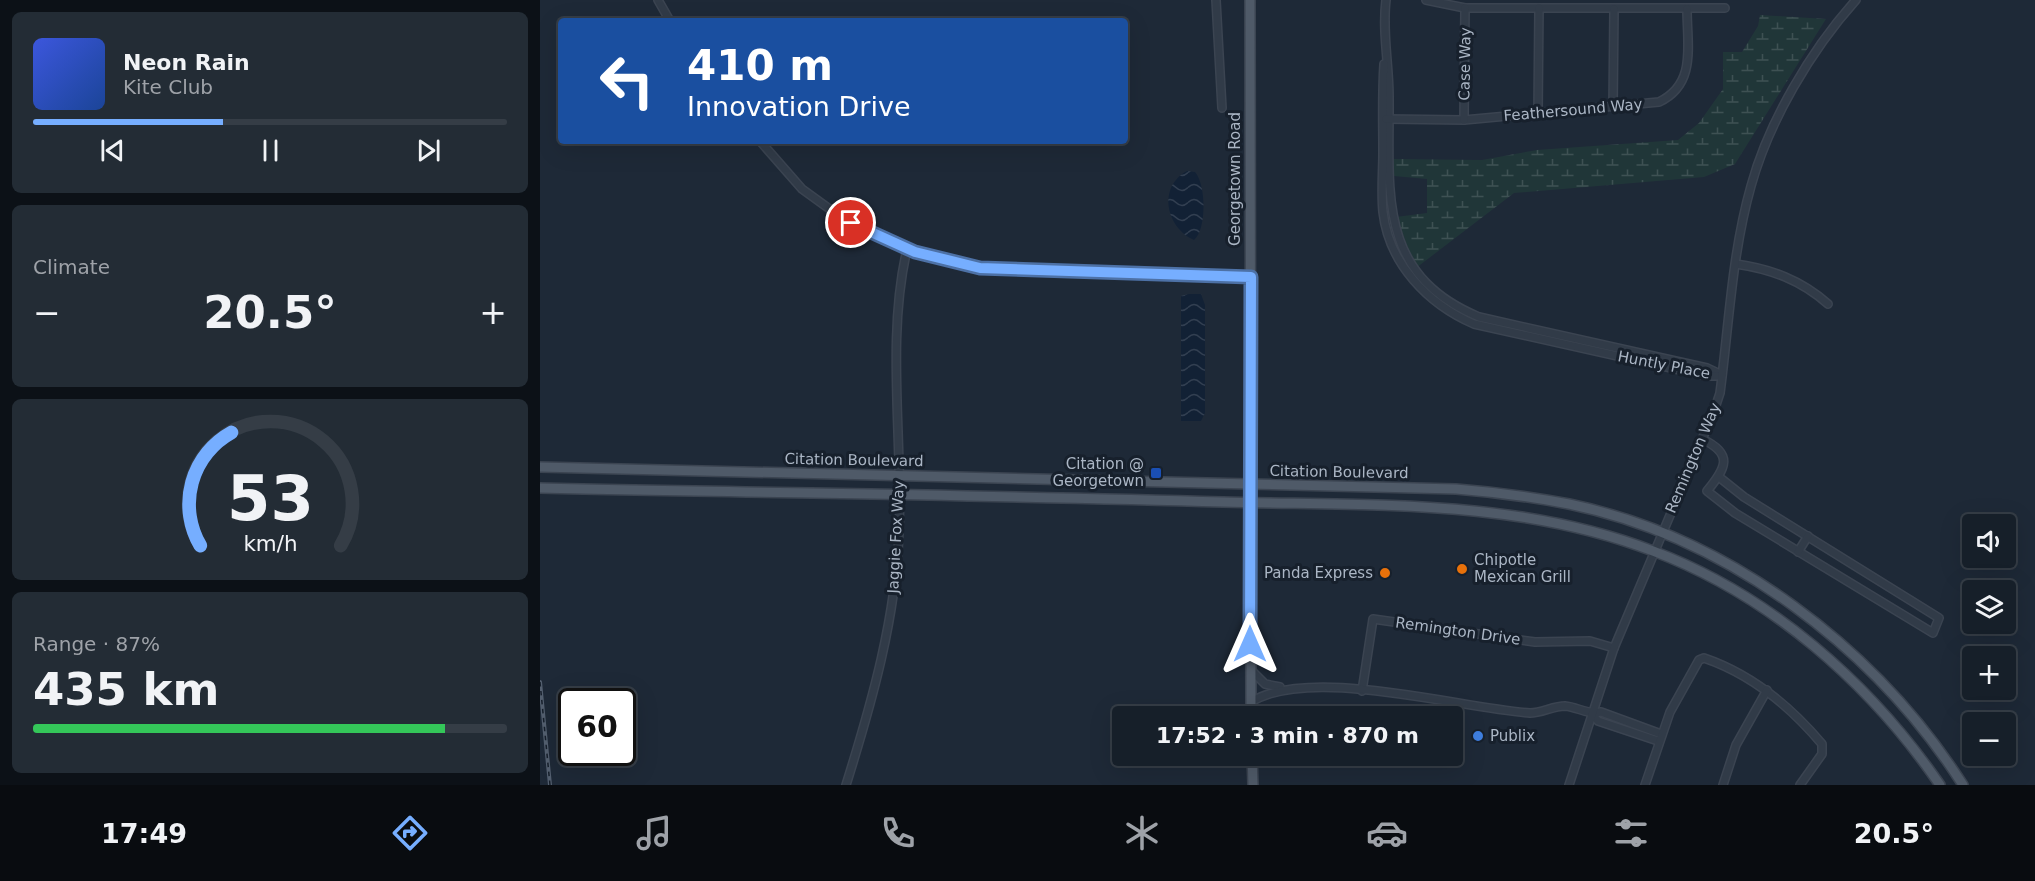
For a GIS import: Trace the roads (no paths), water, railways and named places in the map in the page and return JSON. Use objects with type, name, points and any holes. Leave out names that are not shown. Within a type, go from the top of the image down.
[{"type":"main road","name":"Georgetown Road","points":[[1250,0],[1251,706]]},
{"type":"main road","name":"Citation Boulevard","points":[[540,468],[1250,484],[1490,492],[1569,504],[1661,533],[1714,558],[1763,586],[1844,644],[1900,701],[1963,785]]},
{"type":"main road","points":[[540,488],[1250,502],[1499,512],[1557,521],[1654,551],[1731,590],[1804,639],[1874,702],[1940,785]]},
{"type":"main road","points":[[1252,766],[1253,785]]},
{"type":"street","points":[[658,0],[668,18]]},
{"type":"street","points":[[1216,0],[1222,108]]},
{"type":"street","name":"Huntly Place","points":[[1386,0],[1386,119],[1383,195],[1386,225],[1393,247],[1411,278],[1437,304],[1474,324],[1707,376],[1722,375]]},
{"type":"street","points":[[1426,0],[1466,8],[1725,8]]},
{"type":"street","name":"Remington Way","points":[[1569,785],[1614,648],[1714,411],[1722,375],[1736,264],[1751,184],[1790,93],[1816,51],[1856,0]]},
{"type":"street","name":"Case Way","points":[[1464,120],[1466,8]]},
{"type":"street","points":[[1538,113],[1539,8]]},
{"type":"street","points":[[1613,107],[1614,9]]},
{"type":"street","name":"Feathersound Way","points":[[1386,119],[1464,120],[1659,102],[1671,96],[1682,85],[1687,71],[1687,9]]},
{"type":"street","points":[[763,144],[802,189],[851,223],[907,249],[959,264],[999,270],[1251,277]]},
{"type":"street","name":"Jaggie Fox Way","points":[[846,785],[889,628],[897,572],[900,496],[899,302],[907,249]]},
{"type":"street","points":[[1736,264],[1779,273],[1815,292],[1828,304]]},
{"type":"street","points":[[1702,439],[1718,446],[1724,455],[1719,477],[1707,491],[1735,513],[1929,633],[1933,633],[1939,624],[1939,618],[1744,497],[1719,477]]},
{"type":"street","points":[[1798,552],[1808,536]]},
{"type":"street","name":"Remington Drive","points":[[1362,691],[1372,619],[1535,642],[1590,641],[1614,648]]},
{"type":"street","points":[[1645,785],[1658,741],[1672,706],[1702,658],[1767,690],[1787,707],[1823,746],[1822,754],[1800,785]]},
{"type":"street","points":[[1250,668],[1265,684],[1295,689]]},
{"type":"street","points":[[1251,702],[1273,691],[1295,689],[1362,691],[1533,713],[1566,706],[1592,714],[1601,712],[1661,734]]},
{"type":"street","points":[[1723,785],[1736,745],[1767,690]]},
{"type":"street","points":[[1592,714],[1598,721],[1658,741]]},
{"type":"water","points":[[1187,171],[1195,172],[1199,178],[1203,196],[1203,217],[1194,240],[1177,226],[1169,207],[1172,187]]},
{"type":"water","points":[[1201,294],[1205,305],[1205,413],[1201,421],[1181,421],[1181,296]]},
{"type":"railway","points":[[540,682],[550,785]]},
{"type":"place","name":"Citation @ Georgetown","points":[[1156,473]]},
{"type":"place","name":"Chipotle Mexican Grill","points":[[1462,569]]},
{"type":"place","name":"Panda Express","points":[[1385,573]]},
{"type":"place","name":"Publix","points":[[1478,736]]}]
